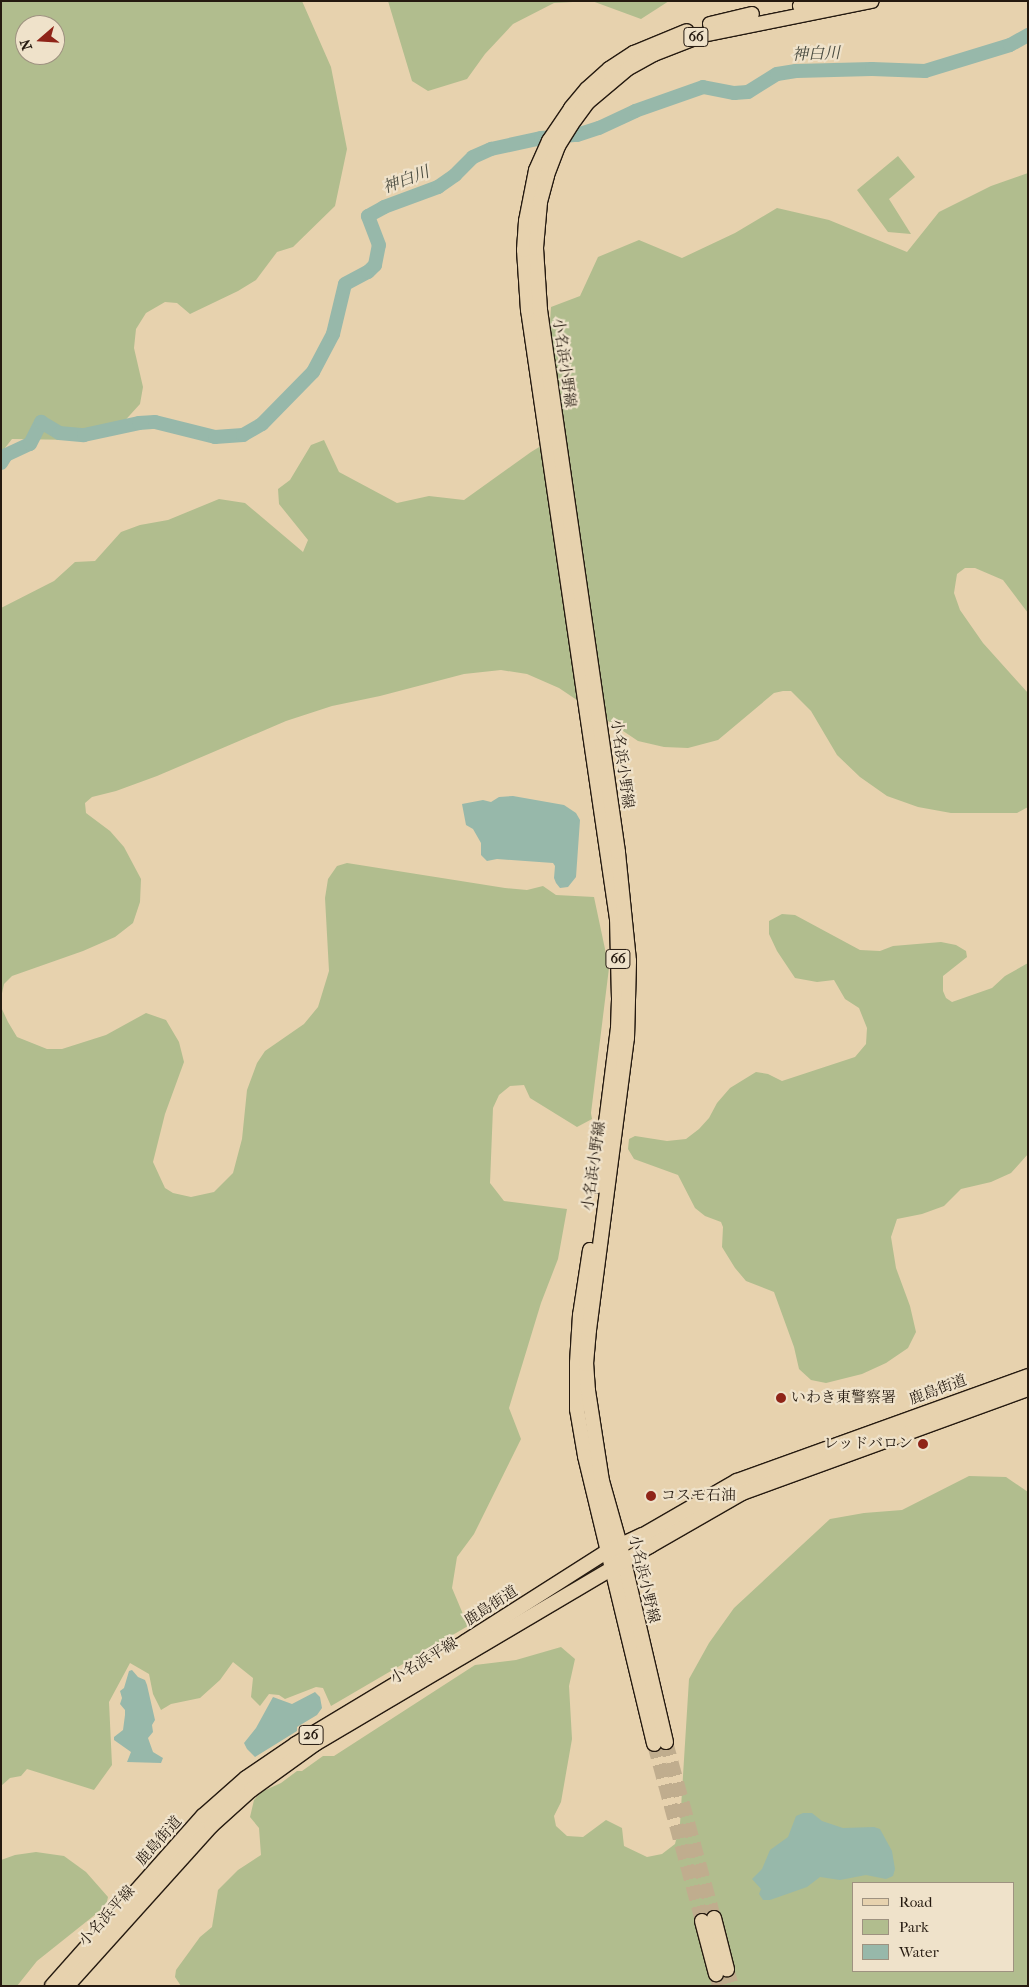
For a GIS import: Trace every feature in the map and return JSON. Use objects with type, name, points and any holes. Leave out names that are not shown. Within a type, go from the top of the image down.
[{"type":"main road","name":"小名浜小野線","points":[[660,1743],[614,1548],[581,1434],[577,1409],[580,1315],[618,1028],[620,999],[617,919],[528,310],[524,250],[529,196],[553,144],[560,123],[587,89],[609,69],[634,53],[691,29],[732,18],[826,1]]},
{"type":"main road","name":"小名浜小野線","points":[[553,144],[588,102],[607,83],[654,54],[717,31],[872,1]]},
{"type":"main road","name":"鹿島街道","points":[[52,1986],[203,1816],[246,1778],[296,1744],[465,1642],[614,1548],[643,1534],[737,1481],[1028,1376]]},
{"type":"main road","name":"小名浜平線","points":[[67,1986],[211,1826],[251,1790],[315,1744],[617,1565],[742,1494],[823,1462],[1028,1389]]},
{"type":"main road","points":[[708,1919],[722,1971]]},
{"type":"green space","points":[[1,1],[302,1],[331,67],[347,149],[335,206],[293,247],[277,252],[256,280],[238,291],[190,314],[177,303],[165,302],[146,313],[136,329],[134,348],[143,387],[140,404],[120,426],[76,440],[12,439],[1,453]]},
{"type":"green space","points":[[388,1],[592,1],[554,3],[513,24],[485,54],[467,79],[428,91],[412,81]]},
{"type":"green space","points":[[592,1],[669,1],[641,19]]},
{"type":"green space","points":[[898,156],[915,177],[889,199],[911,234],[888,232],[857,190]]},
{"type":"green space","points":[[1028,173],[1028,613],[1003,580],[975,568],[965,568],[957,574],[954,593],[960,610],[983,643],[1028,693],[1028,807],[1017,813],[951,813],[918,807],[887,796],[860,777],[837,755],[811,711],[791,691],[774,693],[718,740],[688,748],[664,747],[638,741],[559,688],[527,674],[501,670],[464,674],[380,696],[332,706],[286,721],[157,776],[116,791],[92,797],[85,803],[86,813],[110,831],[124,847],[141,879],[140,902],[133,923],[115,937],[83,951],[12,976],[4,984],[1,998],[1,608],[54,581],[75,562],[95,561],[121,532],[140,525],[168,520],[219,499],[245,503],[303,552],[308,540],[279,504],[278,489],[290,480],[311,445],[324,440],[339,472],[397,503],[429,496],[464,500],[531,452],[564,432],[550,323],[551,307],[580,296],[598,257],[639,240],[682,258],[735,233],[777,208],[829,220],[907,252],[939,212],[991,186]]},
{"type":"green space","points":[[347,863],[505,888],[527,890],[543,886],[556,895],[594,897],[609,968],[591,1113],[592,1119],[577,1127],[530,1098],[524,1085],[510,1086],[499,1095],[493,1108],[490,1183],[504,1201],[567,1209],[558,1259],[541,1303],[509,1408],[521,1439],[474,1534],[457,1557],[452,1588],[468,1626],[331,1706],[323,1688],[316,1687],[285,1699],[279,1695],[269,1694],[260,1706],[251,1697],[253,1678],[233,1662],[220,1680],[200,1698],[171,1704],[161,1710],[153,1694],[149,1674],[130,1663],[109,1702],[112,1765],[94,1790],[27,1769],[21,1776],[10,1778],[1,1786],[1,1007],[17,1037],[47,1049],[62,1049],[106,1035],[146,1013],[166,1020],[179,1042],[184,1062],[165,1114],[153,1162],[165,1188],[173,1193],[191,1197],[214,1192],[233,1173],[242,1139],[247,1090],[257,1063],[265,1051],[304,1024],[318,1007],[329,971],[325,898],[328,879],[337,866]]},
{"type":"green space","points":[[782,914],[795,915],[860,950],[880,951],[893,946],[941,942],[956,945],[966,951],[967,957],[943,976],[943,991],[946,998],[952,1002],[992,988],[1005,976],[1028,963],[1028,1154],[1011,1173],[991,1182],[961,1189],[944,1206],[922,1214],[897,1219],[891,1237],[896,1268],[910,1306],[916,1332],[908,1348],[886,1363],[862,1374],[826,1383],[811,1380],[799,1369],[794,1347],[774,1292],[746,1281],[735,1268],[722,1247],[723,1227],[721,1222],[705,1216],[695,1208],[678,1175],[634,1159],[628,1149],[629,1139],[635,1136],[667,1141],[686,1139],[709,1118],[717,1103],[730,1088],[756,1072],[768,1074],[782,1081],[855,1057],[866,1044],[867,1028],[859,1008],[845,999],[834,980],[817,982],[795,978],[777,951],[769,934],[769,921]]},
{"type":"green space","points":[[969,1476],[1006,1477],[1028,1492],[1028,1986],[181,1986],[175,1977],[176,1970],[200,1937],[212,1927],[218,1890],[238,1870],[261,1855],[259,1828],[250,1817],[254,1800],[261,1792],[281,1783],[297,1771],[302,1771],[323,1756],[334,1756],[475,1665],[516,1660],[561,1647],[575,1659],[569,1686],[572,1739],[561,1802],[554,1816],[556,1826],[567,1836],[583,1837],[606,1820],[622,1828],[624,1846],[647,1857],[662,1854],[675,1844],[680,1824],[689,1679],[709,1643],[734,1608],[830,1519],[864,1513],[902,1510]]},
{"type":"green space","points":[[36,1852],[64,1856],[86,1872],[108,1897],[106,1906],[37,1961],[17,1986],[1,1986],[1,1860],[15,1855]]},
{"type":"water","points":[[513,796],[564,805],[576,813],[580,820],[576,877],[568,887],[560,888],[556,883],[554,878],[555,866],[553,863],[497,859],[487,861],[481,855],[481,843],[473,829],[466,825],[462,804],[483,800],[491,802],[499,797]]},
{"type":"water","points":[[132,1670],[138,1677],[145,1680],[147,1685],[155,1720],[152,1725],[153,1732],[148,1738],[153,1752],[163,1758],[161,1763],[127,1762],[131,1752],[114,1740],[114,1737],[123,1730],[125,1715],[125,1710],[120,1704],[122,1698],[120,1691],[124,1688],[129,1671]]},
{"type":"water","points":[[315,1692],[320,1697],[322,1708],[317,1715],[297,1727],[297,1731],[255,1757],[247,1749],[244,1743],[256,1728],[273,1697],[292,1704]]},
{"type":"water","points":[[803,1813],[812,1813],[822,1821],[843,1828],[874,1827],[880,1829],[892,1851],[895,1869],[893,1876],[886,1879],[866,1875],[840,1880],[820,1877],[807,1887],[770,1900],[763,1900],[759,1894],[761,1889],[752,1879],[762,1869],[770,1850],[788,1837],[796,1816]]},
{"type":"waterway","name":"神白川","points":[[1,463],[6,455],[30,444],[41,422],[59,433],[84,435],[139,423],[155,422],[215,437],[243,435],[262,424],[313,372],[333,334],[345,284],[368,272],[375,265],[379,245],[368,216],[384,207],[438,187],[455,175],[473,157],[491,149],[541,138],[577,135],[599,128],[635,111],[703,87],[734,93],[748,92],[777,74],[796,71],[872,69],[925,71],[1010,45],[1028,35]]},
{"type":"tunnel","points":[[666,1742],[714,1918]]},
{"type":"tunnel","points":[[654,1744],[702,1921]]},
{"type":"tunnel","points":[[727,1969],[732,1986]]},
{"type":"tunnel","points":[[716,1974],[719,1986]]},
{"type":"place","name":"いわき東警察署","points":[[781,1398]]},
{"type":"place","name":"レッドバロン","points":[[923,1444]]},
{"type":"place","name":"コスモ石油","points":[[651,1496]]}]
